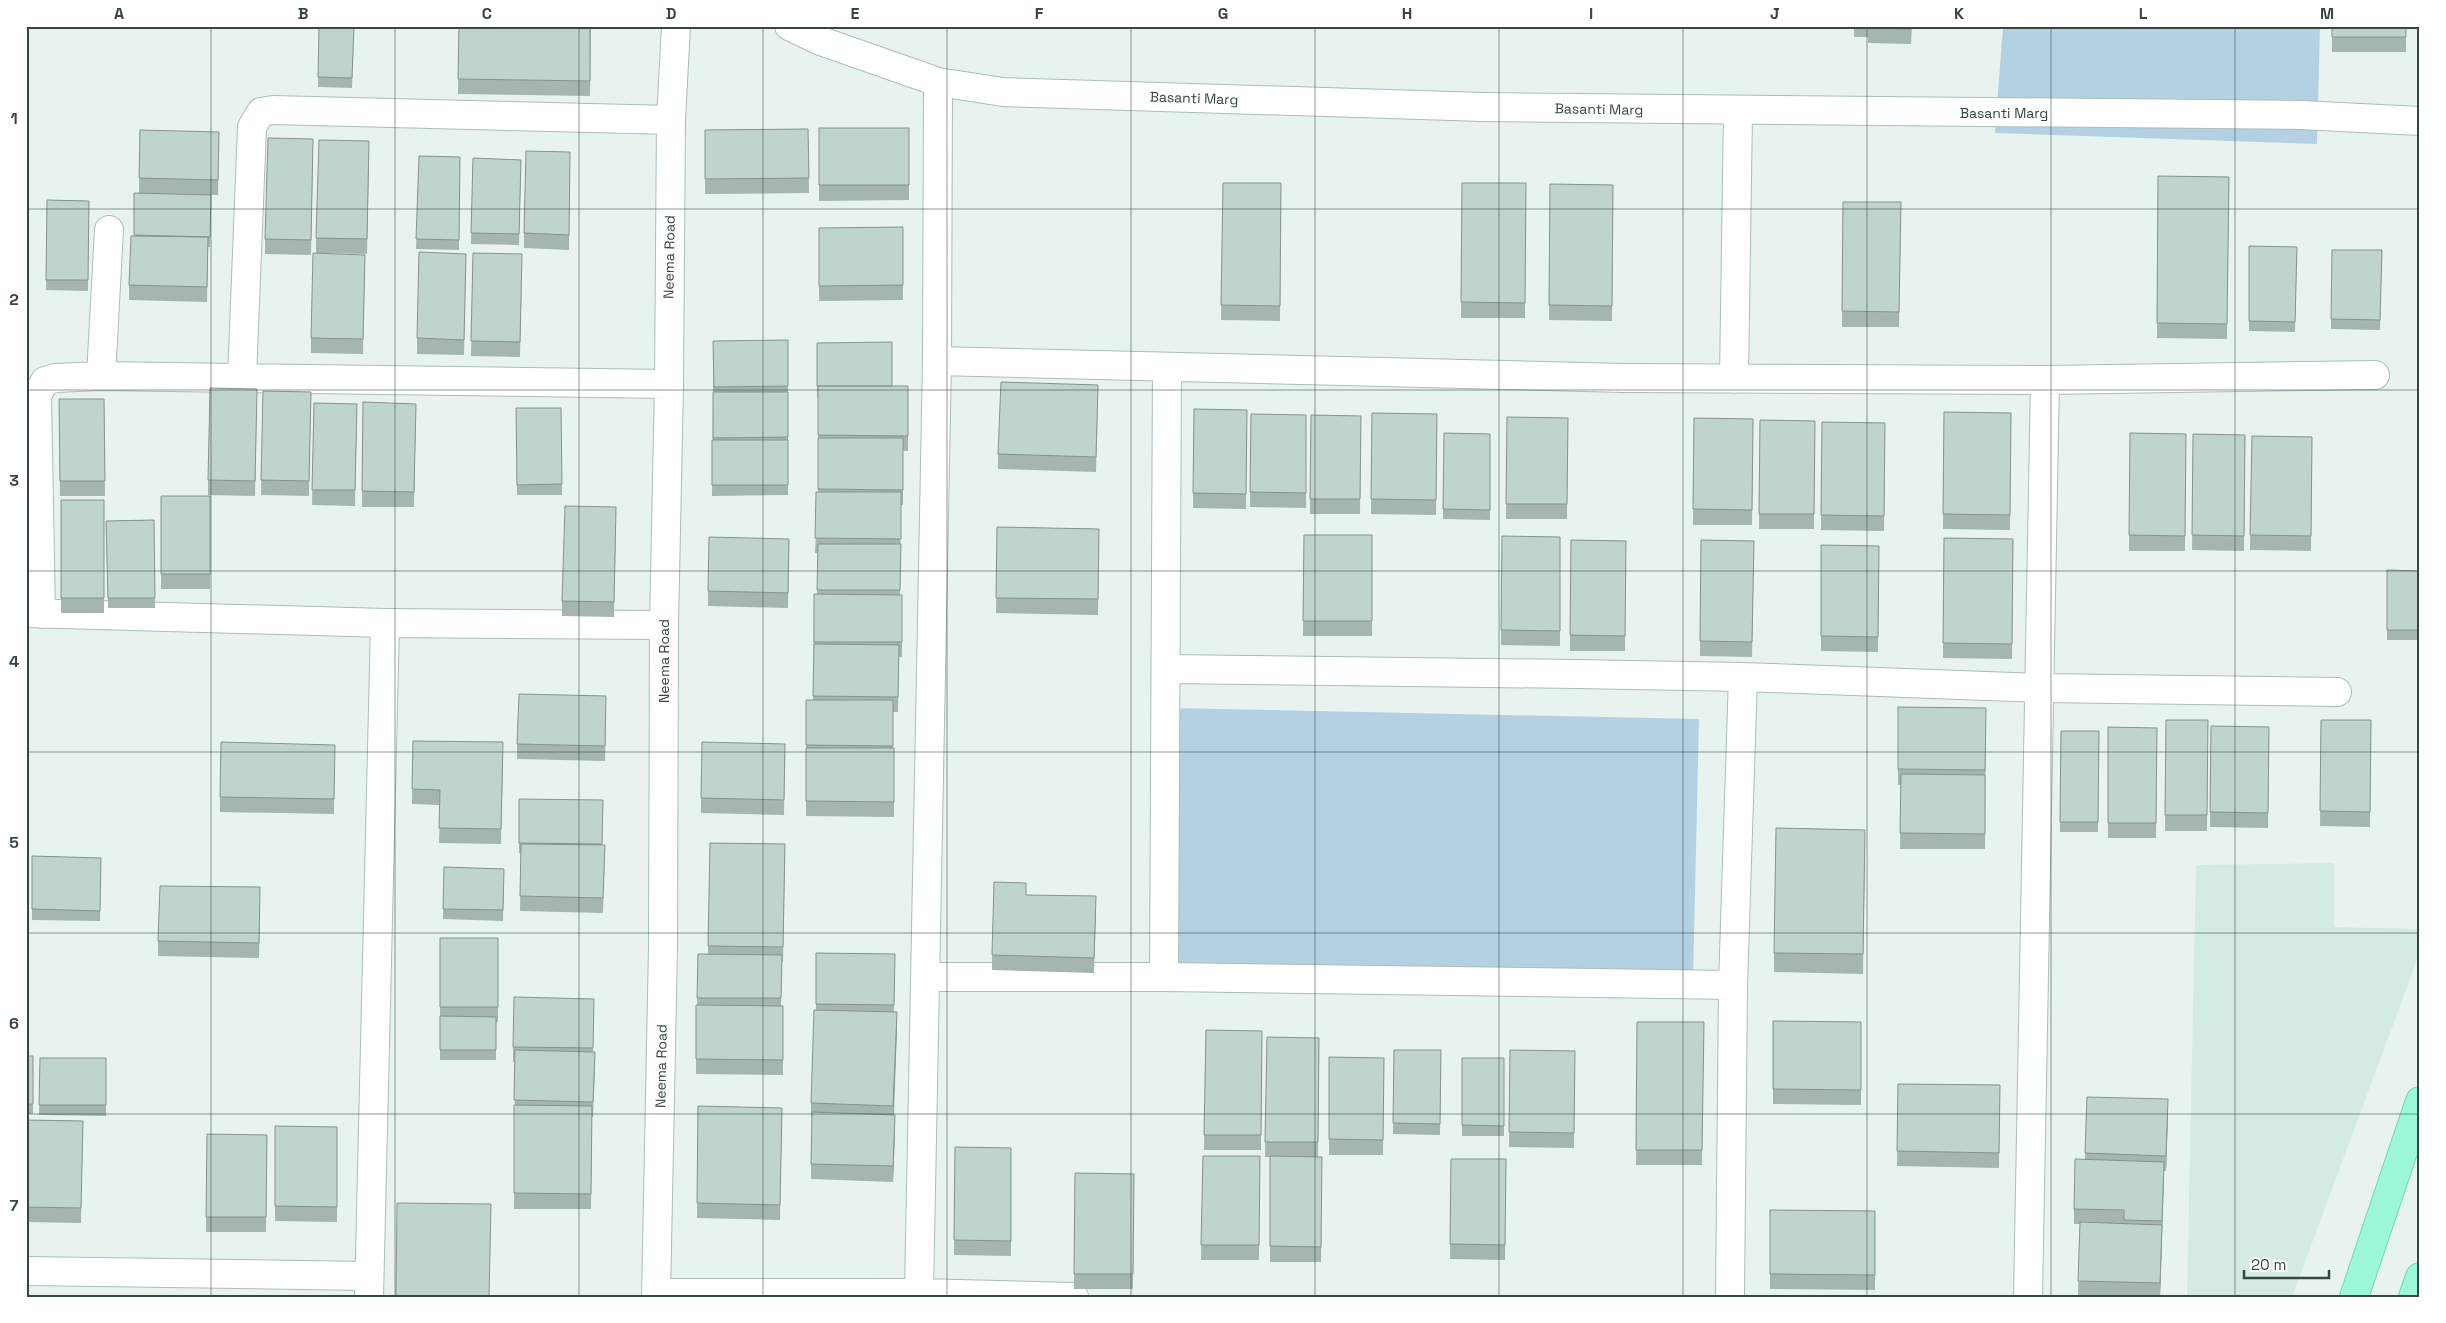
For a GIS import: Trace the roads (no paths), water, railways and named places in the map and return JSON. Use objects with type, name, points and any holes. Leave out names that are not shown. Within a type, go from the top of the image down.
[{"type":"main road","points":[[2354,1297],[2420,1101]]},
{"type":"main road","points":[[2413,1297],[2420,1277]]},
{"type":"street","name":"Neema Road","points":[[656,1295],[663,947],[664,625],[669,384],[671,120],[676,26]]},
{"type":"street","name":"Basanti Marg","points":[[790,26],[818,33],[938,82],[1003,92],[1483,107],[1738,111],[2301,115],[2420,121]]},
{"type":"street","points":[[919,1293],[936,361],[938,82]]},
{"type":"street","points":[[242,378],[252,127],[261,112],[273,110],[671,120]]},
{"type":"street","points":[[1734,379],[1738,111]]},
{"type":"street","points":[[101,376],[109,230]]},
{"type":"street","points":[[936,361],[1167,368],[1734,379],[2045,380],[2375,375]]},
{"type":"street","points":[[1164,977],[1167,368]]},
{"type":"street","points":[[664,625],[385,623],[34,614],[37,395],[45,381],[54,378],[101,376],[669,384]]},
{"type":"street","points":[[2028,1297],[2045,380]]},
{"type":"street","points":[[26,1271],[369,1286],[385,623]]},
{"type":"street","points":[[1166,669],[1743,677],[2040,688],[2337,692]]},
{"type":"street","points":[[1730,1297],[1733,985],[1743,677]]},
{"type":"street","points":[[926,977],[1164,977],[1733,985]]},
{"type":"street","points":[[656,1295],[919,1293],[1074,1297]]}]
